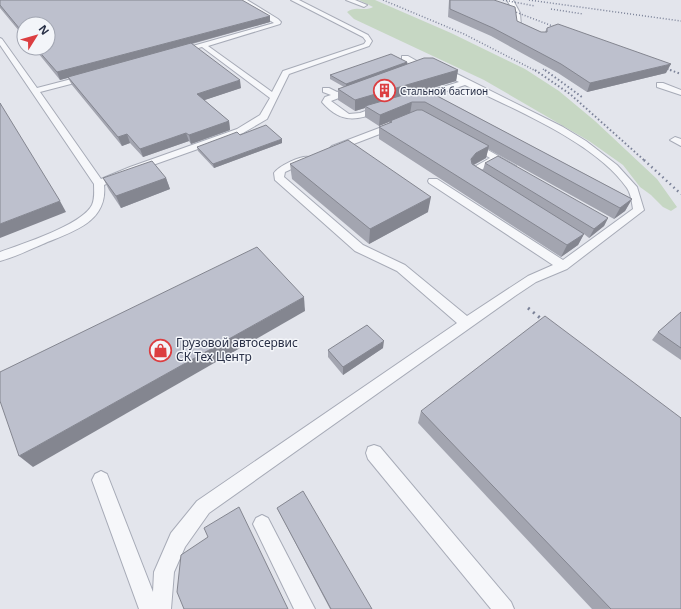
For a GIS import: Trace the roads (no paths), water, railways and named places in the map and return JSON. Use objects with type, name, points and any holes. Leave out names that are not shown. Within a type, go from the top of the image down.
[{"type":"lane","points":[[172,54],[277,24],[278,22],[276,20],[244,2],[244,0]]},
{"type":"lane","points":[[99,184],[133,168],[240,131],[264,117],[286,73],[367,45],[369,41],[366,36],[294,0]]},
{"type":"lane","points":[[350,0],[364,5]]},
{"type":"lane","points":[[510,0],[518,13],[518,27],[534,35]]},
{"type":"lane","points":[[0,40],[99,184],[101,193],[98,205],[89,216],[74,227],[0,257]]},
{"type":"lane","points":[[203,45],[274,97]]},
{"type":"lane","points":[[161,609],[164,572],[178,540],[202,507],[510,293],[532,280],[563,266],[587,244],[616,227],[640,210],[633,189],[614,167],[583,143],[560,129],[433,65],[405,64]]},
{"type":"lane","points":[[35,91],[96,74]]},
{"type":"lane","points":[[408,100],[466,82]]},
{"type":"lane","points":[[660,85],[681,93]]},
{"type":"lane","points":[[363,86],[328,99],[326,102],[344,115],[350,117],[393,105]]},
{"type":"lane","points":[[326,90],[333,94],[341,94]]},
{"type":"lane","points":[[329,150],[407,120]]},
{"type":"lane","points":[[463,138],[523,173]]},
{"type":"lane","points":[[314,156],[281,170],[279,178],[359,248],[401,268],[466,323]]},
{"type":"lane","points":[[491,184],[478,176],[474,170],[497,158]]},
{"type":"lane","points":[[433,182],[563,266]]},
{"type":"lane","points":[[603,219],[616,227]]},
{"type":"lane","points":[[374,453],[504,609]]},
{"type":"lane","points":[[101,480],[149,609]]},
{"type":"lane","points":[[262,524],[305,609]]},
{"type":"railway","points":[[383,0],[464,34],[536,71]]},
{"type":"railway","points":[[503,0],[535,6]]},
{"type":"railway","points":[[529,0],[681,21]]},
{"type":"railway","points":[[505,8],[563,30]]},
{"type":"railway","points":[[551,9],[583,14]]},
{"type":"railway","points":[[659,66],[673,71]]},
{"type":"railway","points":[[535,70],[570,94],[645,161]]},
{"type":"railway","points":[[545,70],[582,97]]},
{"type":"railway","points":[[670,70],[681,74]]},
{"type":"railway","points":[[644,160],[681,194]]},
{"type":"railway","points":[[528,308],[550,326]]},
{"type":"place","name":"Стальной бастион","points":[[385,91]]},
{"type":"place","name":"Грузовой автосервис СК Тех Центр","points":[[160,350]]}]
